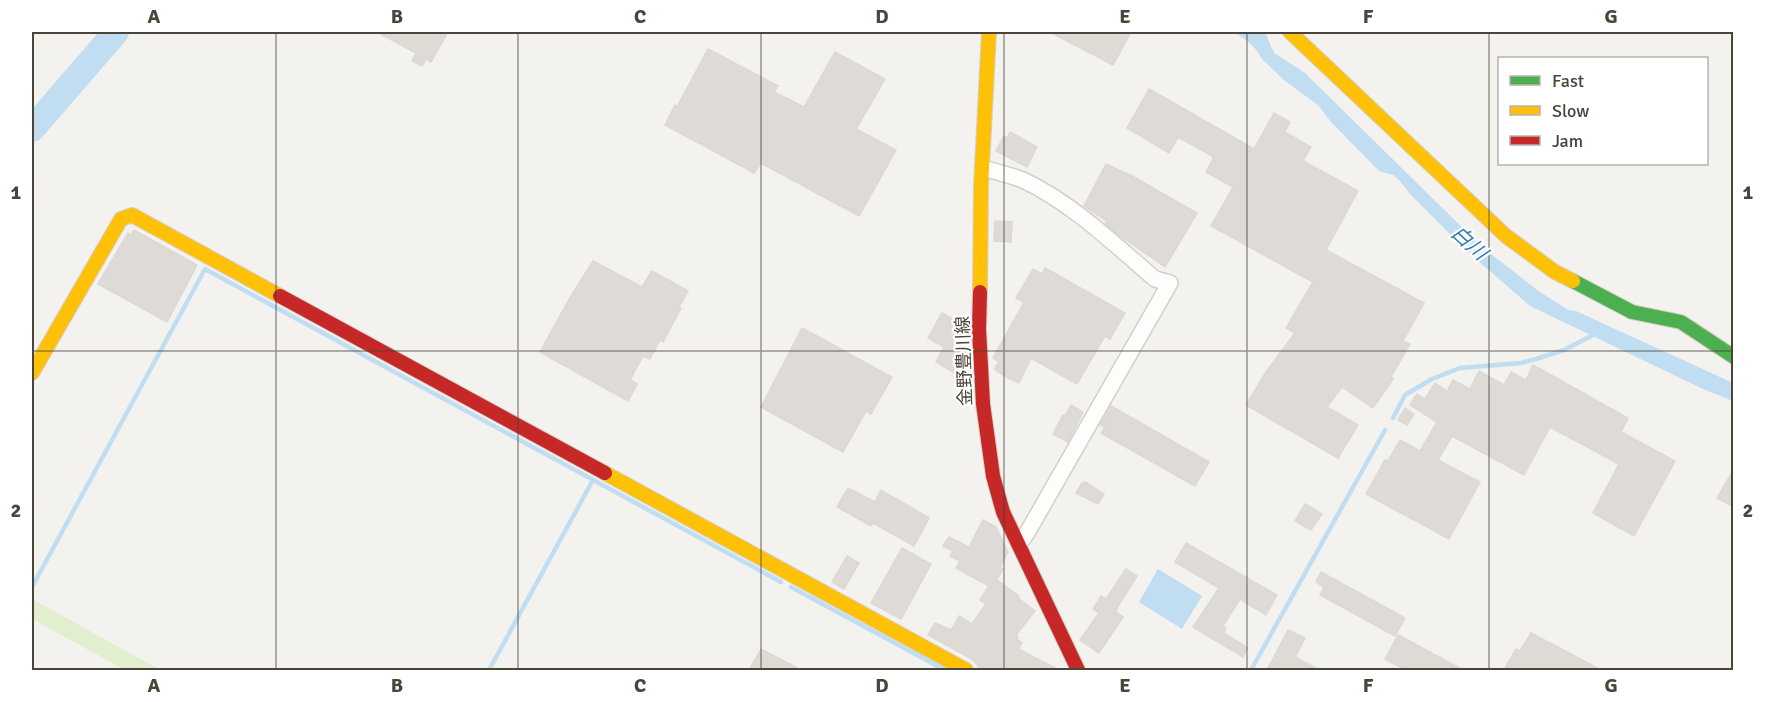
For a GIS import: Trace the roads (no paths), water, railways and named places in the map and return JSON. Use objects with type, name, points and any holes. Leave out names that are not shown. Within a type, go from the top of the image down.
[{"type":"street","name":"金野豊川線","points":[[989,32],[981,186],[980,329],[983,404],[993,476],[1004,512],[1078,670]]},
{"type":"street","points":[[1290,32],[1317,54],[1506,236],[1555,272],[1632,312],[1681,321],[1734,357]]},
{"type":"street","points":[[983,168],[1021,180],[1041,190],[1084,219],[1155,279],[1170,283],[1019,544]]},
{"type":"street","points":[[32,373],[121,219],[132,215],[966,670]]},
{"type":"water","name":"白川","points":[[1234,32],[1265,32],[1274,53],[1305,73],[1481,246],[1537,290],[1568,310],[1576,311],[1733,383],[1733,401],[1703,389],[1530,306],[1468,252],[1399,180],[1393,175],[1379,171],[1331,122],[1318,105],[1285,81],[1246,40]]},
{"type":"water","points":[[1158,569],[1202,596],[1182,629],[1139,602]]},
{"type":"waterway","points":[[32,129],[116,32]]},
{"type":"waterway","points":[[32,587],[205,269],[781,582]]},
{"type":"waterway","points":[[1393,418],[1405,395],[1432,379],[1460,368],[1521,363],[1536,359],[1564,350],[1593,335]]},
{"type":"waterway","points":[[1251,670],[1385,430]]},
{"type":"waterway","points":[[489,670],[593,480]]},
{"type":"waterway","points":[[791,587],[945,670]]}]
